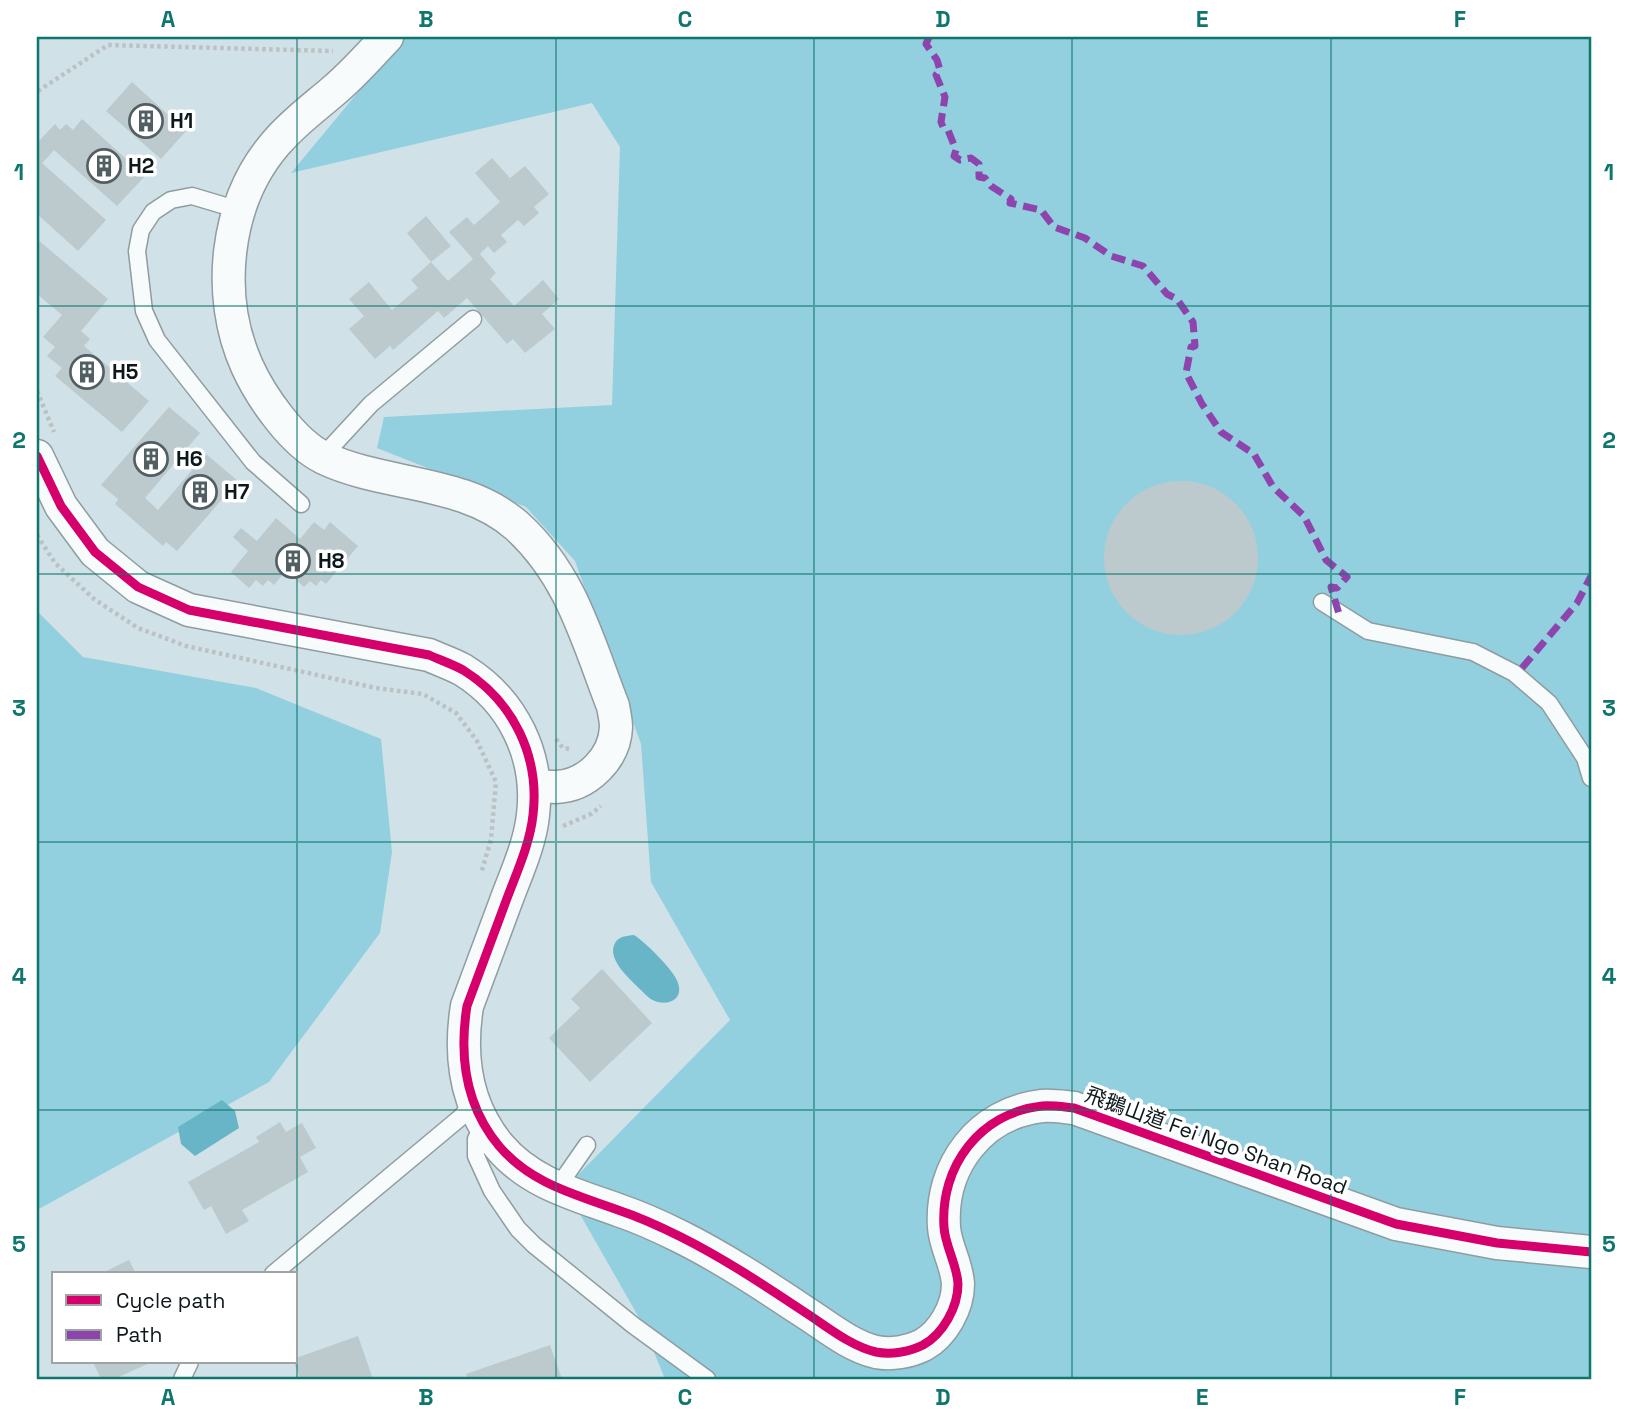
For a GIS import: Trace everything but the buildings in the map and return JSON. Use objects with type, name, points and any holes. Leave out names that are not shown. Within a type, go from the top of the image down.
[{"type":"street","points":[[387,37],[361,65],[300,117],[275,144],[254,176],[239,210],[229,255],[229,302],[239,348],[258,390],[286,427],[322,457],[355,470],[449,492],[483,505],[523,532],[540,549],[562,579],[613,706],[616,728],[611,750],[598,769],[579,782],[557,787],[534,785]]},
{"type":"street","name":"飛鵝山道 Fei Ngo Shan Road","points":[[37,456],[61,506],[94,552],[138,587],[189,610],[429,655],[461,669],[490,690],[513,718],[527,750],[534,785],[533,817],[525,848],[467,1006],[463,1055],[466,1080],[479,1114],[498,1145],[535,1177],[681,1237],[854,1343],[877,1352],[901,1352],[924,1345],[942,1328],[954,1307],[958,1283],[944,1231],[943,1201],[951,1172],[966,1146],[988,1126],[1015,1112],[1044,1106],[1074,1108],[1396,1224],[1497,1243],[1591,1252]]},
{"type":"lane","points":[[239,210],[192,196],[171,200],[153,212],[141,230],[137,251],[144,311],[157,340],[253,462],[302,504]]},
{"type":"lane","points":[[322,457],[371,404],[473,319]]},
{"type":"lane","points":[[1322,602],[1367,631],[1473,652],[1514,673],[1549,704],[1585,758],[1591,778]]},
{"type":"lane","points":[[275,1272],[461,1117],[479,1114],[476,1156],[492,1191],[519,1229],[534,1245],[633,1325],[707,1379]]},
{"type":"lane","points":[[557,1188],[587,1144]]},
{"type":"path","points":[[38,92],[107,45],[338,52]]},
{"type":"path","points":[[37,535],[55,563],[94,599],[138,628],[186,646],[376,688],[423,694],[456,713],[477,741],[496,782],[491,839],[480,876]]},
{"type":"path","points":[[561,827],[590,814],[608,801]]},
{"type":"shaded area","points":[[400,37],[1591,37],[1591,1379],[665,1379],[642,1323],[565,1188],[730,1020],[651,882],[641,744],[575,561],[526,507],[377,448],[384,417],[612,405],[620,147],[592,103],[291,173],[383,62]]},
{"type":"shaded area","points":[[37,611],[83,657],[256,688],[381,739],[392,852],[380,933],[269,1082],[37,1210]]},
{"type":"shaded area","points":[[634,935],[659,957],[676,978],[679,990],[674,1000],[664,1003],[652,1000],[618,965],[613,950],[615,943],[621,938]]},
{"type":"shaded area","points":[[222,1100],[235,1111],[239,1128],[195,1156],[181,1144],[178,1127]]},
{"type":"marked path","points":[[929,37],[926,44],[937,60],[940,70],[936,75],[945,97],[941,122],[948,130],[956,150],[954,156],[960,160],[971,158],[979,164],[979,177],[985,178],[991,186],[1011,199],[1010,203],[1041,210],[1054,227],[1085,238],[1111,256],[1143,266],[1167,294],[1177,299],[1193,322],[1195,346],[1191,347],[1186,373],[1221,432],[1254,454],[1273,487],[1304,516],[1326,560],[1347,577],[1337,588],[1331,587],[1339,614]]},
{"type":"marked path","points":[[1522,668],[1577,603],[1591,576]]},
{"type":"cycle path","points":[[37,456],[61,506],[95,552],[138,587],[189,610],[429,655],[463,670],[496,697],[509,714],[527,751],[534,793],[533,815],[526,848],[467,1006],[465,1061],[467,1079],[479,1114],[499,1146],[524,1169],[554,1186],[642,1219],[697,1245],[857,1345],[882,1353],[906,1351],[923,1345],[943,1327],[952,1311],[958,1284],[944,1227],[949,1183],[957,1164],[968,1146],[1000,1119],[1042,1106],[1074,1108],[1396,1224],[1497,1243],[1591,1252]]},
{"type":"place","name":"H1","points":[[146,121]]},
{"type":"place","name":"H2","points":[[104,166]]},
{"type":"place","name":"H5","points":[[87,372]]},
{"type":"place","name":"H6","points":[[151,459]]},
{"type":"place","name":"H7","points":[[200,492]]},
{"type":"place","name":"H8","points":[[293,561]]}]
